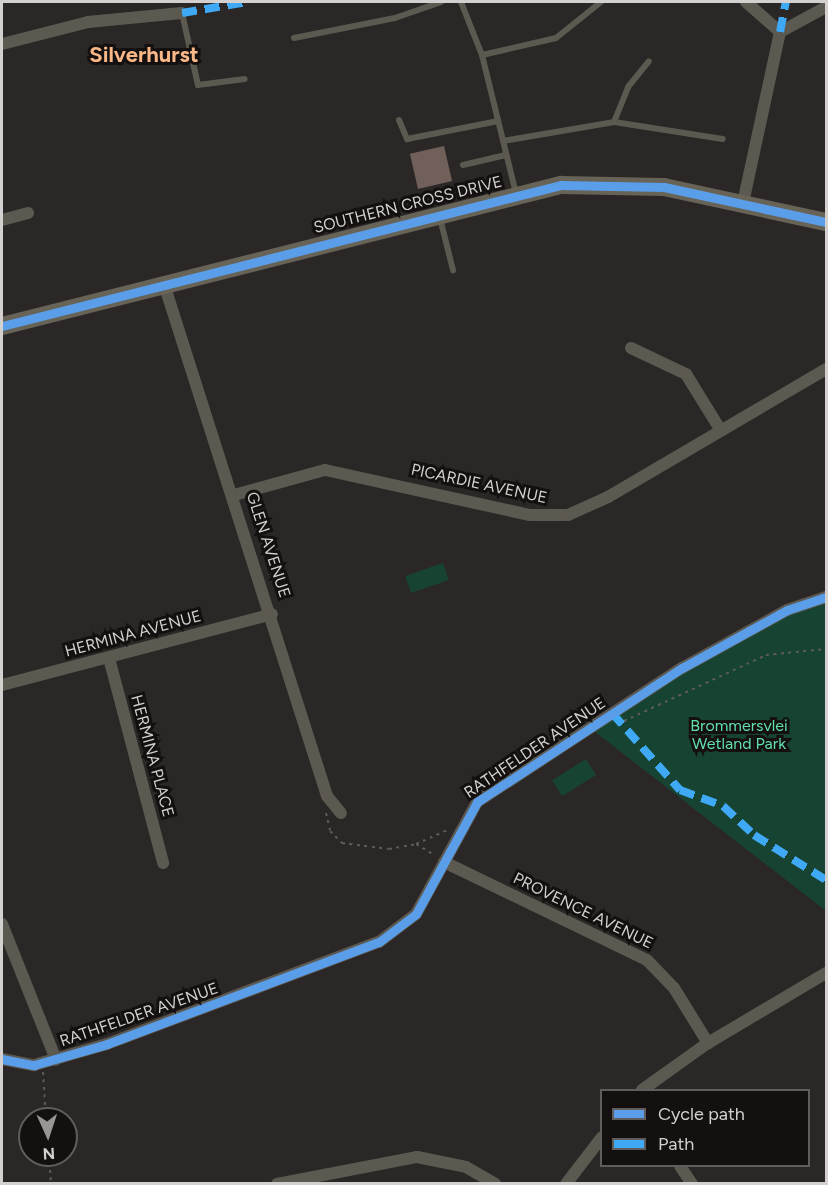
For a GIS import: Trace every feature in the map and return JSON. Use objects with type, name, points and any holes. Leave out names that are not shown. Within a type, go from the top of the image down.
[{"type":"street","points":[[747,2],[780,32]]},
{"type":"street","points":[[743,203],[780,32],[826,7]]},
{"type":"street","points":[[2,44],[88,22],[182,13]]},
{"type":"street","name":"SOUTHERN CROSS DRIVE","points":[[2,326],[516,193],[617,183],[743,203],[826,222]]},
{"type":"street","points":[[2,220],[28,213]]},
{"type":"street","name":"GLEN AVENUE","points":[[164,284],[234,495],[329,799],[339,804],[341,813]]},
{"type":"street","points":[[631,348],[686,374],[720,429]]},
{"type":"street","name":"PICARDIE AVENUE","points":[[234,495],[325,470],[530,515],[568,514],[608,497],[720,429],[826,369]]},
{"type":"street","name":"RATHFELDER AVENUE","points":[[2,1059],[42,1064],[56,1060],[379,942],[416,914],[461,825],[477,802],[682,668],[787,610],[826,597]]},
{"type":"street","name":"HERMINA AVENUE","points":[[2,685],[272,614]]},
{"type":"street","name":"HERMINA PLACE","points":[[109,658],[163,863]]},
{"type":"street","name":"PROVENCE AVENUE","points":[[444,862],[642,956],[674,988],[708,1043]]},
{"type":"street","points":[[2,924],[56,1060]]},
{"type":"street","points":[[643,1089],[708,1043],[826,973]]},
{"type":"street","points":[[566,1184],[600,1140]]},
{"type":"street","points":[[277,1184],[417,1157],[466,1167],[496,1184]]},
{"type":"street","points":[[681,1167],[692,1184]]},
{"type":"lane","points":[[294,38],[395,18],[441,2]]},
{"type":"lane","points":[[461,2],[482,55],[516,193]]},
{"type":"lane","points":[[482,55],[556,38],[601,2]]},
{"type":"lane","points":[[182,13],[198,85],[244,79]]},
{"type":"lane","points":[[614,122],[628,87],[649,61]]},
{"type":"lane","points":[[399,120],[407,140],[498,120]]},
{"type":"lane","points":[[503,141],[614,122],[723,139]]},
{"type":"lane","points":[[463,165],[506,155]]},
{"type":"lane","points":[[439,212],[453,270]]},
{"type":"path","points":[[621,722],[766,655],[826,649]]},
{"type":"path","points":[[329,799],[326,819],[342,843],[389,849],[416,844],[461,825]]},
{"type":"path","points":[[416,844],[444,862]]},
{"type":"path","points":[[42,1064],[45,1107]]},
{"type":"path","points":[[50,1167],[51,1184]]},
{"type":"green space","points":[[443,563],[449,580],[411,593],[405,576]]},
{"type":"green space","name":"Brommersvlei Wetland Park","points":[[826,597],[826,911],[590,728],[682,668]]},
{"type":"green space","points":[[586,759],[596,775],[562,796],[552,780]]},
{"type":"building","points":[[444,146],[452,181],[418,189],[410,154]]},
{"type":"marked path","points":[[182,13],[247,2]]},
{"type":"marked path","points":[[780,32],[786,2]]},
{"type":"marked path","points":[[612,713],[680,790],[723,806],[754,835],[826,880]]},
{"type":"cycle path","points":[[2,326],[561,185],[664,187],[826,222]]},
{"type":"cycle path","points":[[2,1059],[34,1065],[107,1044],[379,942],[416,914],[477,802],[682,668],[787,610],[826,597]]},
{"type":"district","name":"Silverhurst","points":[[144,55]]}]
